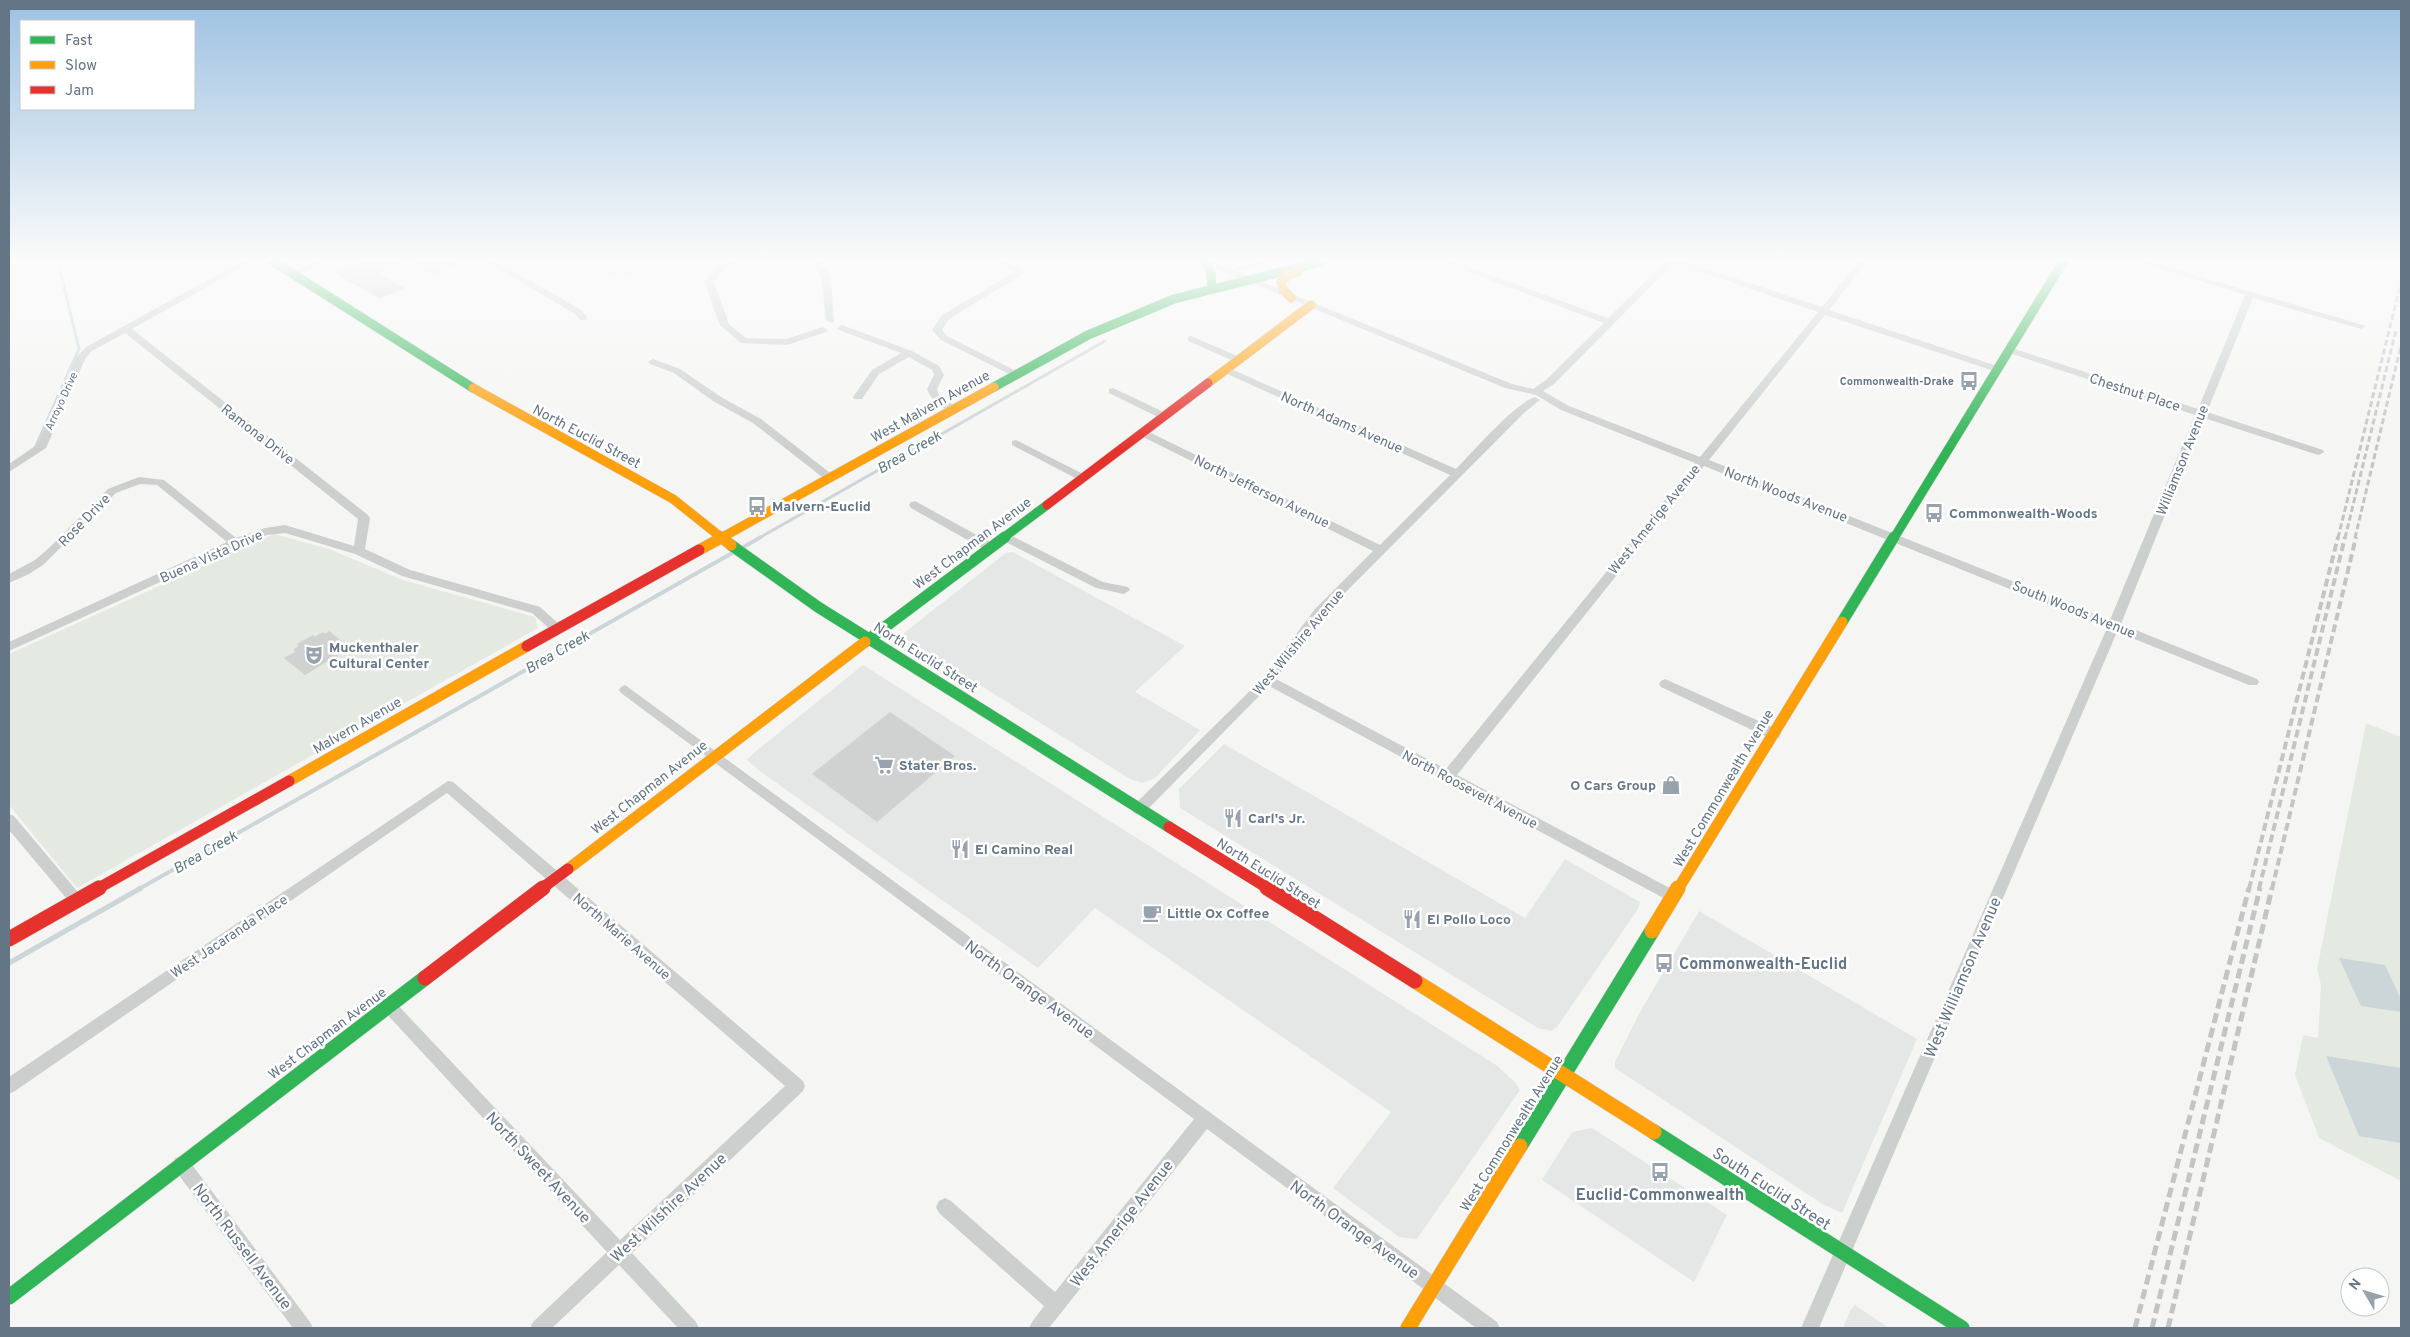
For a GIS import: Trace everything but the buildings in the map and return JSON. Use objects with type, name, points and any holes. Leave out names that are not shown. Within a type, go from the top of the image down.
[{"type":"main road","name":"North Euclid Street","points":[[372,324],[483,395],[673,500],[778,581],[1138,809],[1565,1075]]},
{"type":"main road","name":"West Malvern Avenue","points":[[722,537],[1088,335],[1113,324]]},
{"type":"main road","name":"West Chapman Avenue","points":[[9,1297],[715,756],[1286,324]]},
{"type":"main road","name":"West Commonwealth Avenue","points":[[1408,1328],[2025,324]]},
{"type":"main road","name":"Malvern Avenue","points":[[9,940],[722,537]]},
{"type":"main road","name":"South Euclid Street","points":[[1565,1075],[1962,1328]]},
{"type":"street","name":"Arroyo Drive","points":[[9,469],[42,446],[81,358],[89,349],[136,324]]},
{"type":"street","points":[[725,324],[744,341],[787,342],[822,330]]},
{"type":"street","points":[[940,324],[937,330],[944,338],[1016,375]]},
{"type":"street","name":"North Woods Avenue","points":[[1357,324],[1894,537]]},
{"type":"street","name":"West Wilshire Avenue","points":[[1138,809],[1268,680],[1320,612],[1608,324]]},
{"type":"street","name":"West Amerige Avenue","points":[[1447,777],[1701,461],[1815,324]]},
{"type":"street","points":[[1863,324],[1998,369]]},
{"type":"street","name":"Williamson Avenue","points":[[2114,625],[2237,324]]},
{"type":"street","points":[[2355,324],[2361,326]]},
{"type":"street","points":[[842,328],[909,353],[936,368],[939,375],[932,389],[934,396],[954,410]]},
{"type":"street","name":"Ramona Drive","points":[[126,330],[364,518],[359,551]]},
{"type":"street","points":[[1191,339],[1239,360]]},
{"type":"street","name":"Chestnut Place","points":[[2009,350],[2319,452]]},
{"type":"street","points":[[858,398],[875,372],[909,353]]},
{"type":"street","points":[[653,362],[677,371],[717,399],[757,421],[830,478]]},
{"type":"street","name":"North Adams Avenue","points":[[1226,370],[1457,474]]},
{"type":"street","points":[[1113,391],[1164,416]]},
{"type":"street","name":"North Jefferson Avenue","points":[[1143,433],[1381,550]]},
{"type":"street","points":[[1016,443],[1083,478]]},
{"type":"street","name":"Rose Drive","points":[[9,579],[28,571],[52,553],[112,491],[119,486],[139,480],[160,482],[236,543]]},
{"type":"street","points":[[915,505],[991,548]]},
{"type":"street","name":"Buena Vista Drive","points":[[9,647],[236,543],[262,532],[285,529],[359,551],[406,573],[536,610],[557,629]]},
{"type":"street","points":[[1006,537],[1100,586],[1124,590]]},
{"type":"street","name":"South Woods Avenue","points":[[1894,537],[2253,682]]},
{"type":"street","name":"West Williamson Avenue","points":[[1810,1328],[2114,625]]},
{"type":"street","name":"North Roosevelt Avenue","points":[[1268,680],[1674,897]]},
{"type":"street","points":[[1666,684],[1774,734]]},
{"type":"street","name":"North Orange Avenue","points":[[625,690],[1490,1328]]},
{"type":"street","name":"North Marie Avenue","points":[[448,786],[797,1086]]},
{"type":"street","name":"West Jacaranda Place","points":[[9,1086],[448,786]]},
{"type":"street","points":[[9,820],[77,901]]},
{"type":"street","name":"North Sweet Avenue","points":[[388,1005],[690,1328]]},
{"type":"street","name":"West Wilshire Avenue","points":[[539,1328],[797,1086]]},
{"type":"street","name":"West Amerige Avenue","points":[[1038,1328],[1205,1118]]},
{"type":"street","name":"North Russell Avenue","points":[[181,1164],[304,1328]]},
{"type":"street","points":[[945,1207],[1056,1305]]},
{"type":"shaded area","name":"Muckenthaler Cultural Center","points":[[274,534],[329,549],[403,580],[535,617],[538,628],[77,888],[9,805],[9,654]]},
{"type":"shaded area","points":[[1013,552],[1185,646],[1135,692],[1200,730],[1155,778],[1142,783],[1130,779],[903,637],[904,633],[993,563],[1006,553]]},
{"type":"shaded area","points":[[863,665],[1496,1065],[1515,1082],[1520,1090],[1417,1239],[1399,1237],[1333,1188],[1391,1112],[1095,908],[1038,968],[761,772],[747,760]]},
{"type":"shaded area","points":[[2366,723],[2401,737],[2401,1181],[2319,1138],[2295,1075],[2303,1035],[2318,1038],[2321,985],[2317,970]]},
{"type":"shaded area","points":[[1224,744],[1525,918],[1565,859],[1640,902],[1638,909],[1557,1027],[1551,1031],[1538,1028],[1180,808],[1179,789]]},
{"type":"shaded area","points":[[1699,911],[1917,1039],[1842,1213],[1824,1205],[1615,1068],[1615,1062],[1639,1014]]},
{"type":"shaded area","points":[[2339,958],[2385,965],[2401,999],[2401,1012],[2361,1006]]},
{"type":"shaded area","points":[[2326,1056],[2401,1068],[2401,1143],[2359,1136]]},
{"type":"shaded area","points":[[1592,1128],[1727,1215],[1694,1282],[1542,1180],[1572,1132]]},
{"type":"shaded area","points":[[1855,1305],[1889,1328],[1843,1328],[1850,1311]]},
{"type":"waterway","points":[[35,448],[79,349],[73,324]]},
{"type":"waterway","name":"Brea Creek","points":[[759,538],[1105,341]]},
{"type":"waterway","name":"Brea Creek","points":[[740,549],[761,537]]},
{"type":"waterway","name":"Brea Creek","points":[[139,889],[734,552]]},
{"type":"waterway","name":"Brea Creek","points":[[9,963],[141,888]]},
{"type":"railway","points":[[2338,538],[2391,324]]},
{"type":"railway","points":[[2345,538],[2396,330]]},
{"type":"railway","points":[[2355,538],[2401,345]]},
{"type":"railway","points":[[2249,889],[2338,537]]},
{"type":"railway","points":[[2259,889],[2345,537]]},
{"type":"railway","points":[[2272,889],[2356,537]]},
{"type":"railway","points":[[2135,1328],[2249,888]]},
{"type":"railway","points":[[2152,1328],[2260,888]]},
{"type":"railway","points":[[2168,1328],[2272,888]]},
{"type":"traffic: fast","points":[[373,324],[473,388]]},
{"type":"traffic: fast","points":[[994,387],[1088,335],[1113,324]]},
{"type":"traffic: fast","points":[[1842,622],[2025,324]]},
{"type":"traffic: fast","points":[[865,642],[1047,505]]},
{"type":"traffic: fast","points":[[731,545],[818,607],[1169,827]]},
{"type":"traffic: fast","points":[[1520,1146],[1652,931]]},
{"type":"traffic: fast","points":[[9,1297],[425,978]]},
{"type":"traffic: fast","points":[[1654,1132],[1962,1328]]},
{"type":"traffic: slow","points":[[1208,383],[1285,324]]},
{"type":"traffic: slow","points":[[699,550],[994,387]]},
{"type":"traffic: slow","points":[[473,388],[673,499],[731,545]]},
{"type":"traffic: slow","points":[[1652,931],[1842,622]]},
{"type":"traffic: slow","points":[[568,869],[865,642]]},
{"type":"traffic: slow","points":[[289,781],[527,646]]},
{"type":"traffic: slow","points":[[1415,981],[1654,1132]]},
{"type":"traffic: slow","points":[[1408,1328],[1520,1146]]},
{"type":"traffic: jam","points":[[1047,505],[1208,383]]},
{"type":"traffic: jam","points":[[527,646],[699,550]]},
{"type":"traffic: jam","points":[[9,939],[289,781]]},
{"type":"traffic: jam","points":[[1169,827],[1415,981]]},
{"type":"traffic: jam","points":[[425,978],[568,869]]},
{"type":"place","name":"Commonwealth-Drake","points":[[1969,381]]},
{"type":"place","name":"Malvern-Euclid","points":[[757,506]]},
{"type":"place","name":"Commonwealth-Woods","points":[[1934,513]]},
{"type":"place","name":"Muckenthaler Cultural Center","points":[[314,655]]},
{"type":"place","name":"Stater Bros.","points":[[884,765]]},
{"type":"place","name":"O Cars Group","points":[[1671,785]]},
{"type":"place","name":"Carl's Jr.","points":[[1233,818]]},
{"type":"place","name":"El Camino Real","points":[[960,849]]},
{"type":"place","name":"Little Ox Coffee","points":[[1152,913]]},
{"type":"place","name":"El Pollo Loco","points":[[1412,919]]},
{"type":"place","name":"Commonwealth-Euclid","points":[[1664,963]]},
{"type":"place","name":"Euclid-Commonwealth","points":[[1660,1172]]}]
